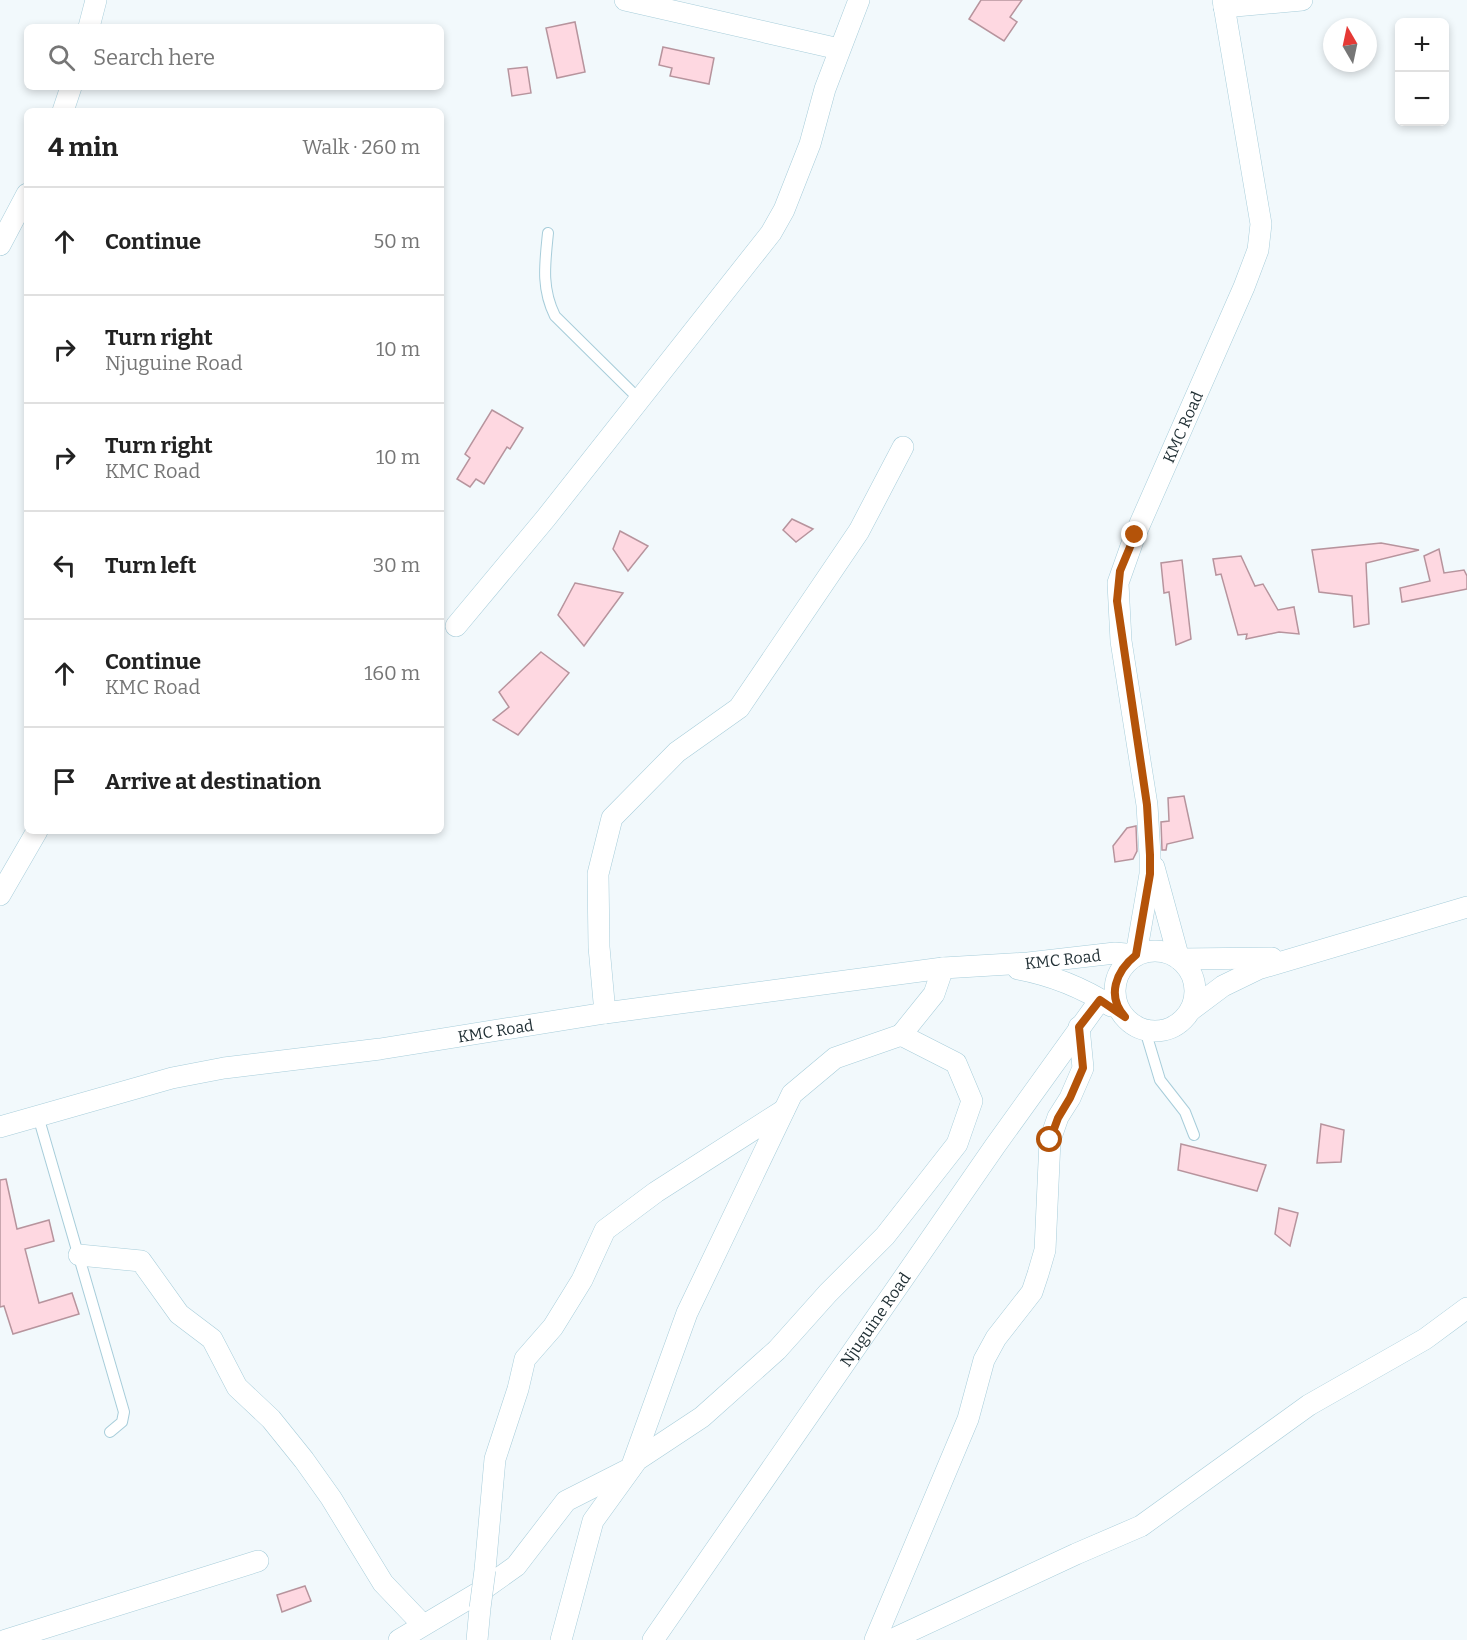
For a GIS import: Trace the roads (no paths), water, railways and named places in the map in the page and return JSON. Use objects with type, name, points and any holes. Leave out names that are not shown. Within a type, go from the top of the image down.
[{"type":"street","points":[[89,24],[96,0]]},
{"type":"street","points":[[625,0],[839,49]]},
{"type":"street","points":[[456,626],[546,518],[771,233],[784,210],[810,144],[839,49],[859,0]]},
{"type":"street","points":[[1223,3],[1302,0]]},
{"type":"street","name":"KMC Road","points":[[0,1127],[172,1078],[224,1068],[380,1049],[605,1012],[943,968],[1115,953],[1136,955],[1150,874],[1150,855],[1147,805],[1121,641],[1118,583],[1131,544],[1258,250],[1261,224],[1223,3]]},
{"type":"street","points":[[64,108],[70,90]]},
{"type":"street","points":[[0,245],[24,200]]},
{"type":"street","points":[[605,1012],[599,947],[598,874],[612,818],[677,752],[739,708],[859,531],[903,447]]},
{"type":"street","points":[[0,895],[35,834]]},
{"type":"street","name":"KMC Road","points":[[1150,855],[1179,959]]},
{"type":"street","points":[[1191,1010],[1223,986],[1258,969],[1467,907]]},
{"type":"street","points":[[1179,959],[1191,973],[1195,985],[1195,998],[1184,1020],[1173,1027],[1159,1031],[1145,1030],[1132,1025],[1116,1003],[1114,989],[1121,970],[1136,955],[1161,951],[1179,959],[1224,960],[1300,956]]},
{"type":"street","name":"KMC Road","points":[[997,965],[1039,973],[1100,1000],[1125,1017]]},
{"type":"street","points":[[399,1640],[478,1593],[516,1566],[566,1501],[631,1468],[687,1313],[792,1094],[835,1058],[901,1035],[934,994],[943,968]]},
{"type":"street","name":"Njuguine Road","points":[[653,1640],[1100,1000]]},
{"type":"street","points":[[875,1640],[968,1419],[984,1360],[996,1338],[1032,1292],[1038,1274],[1045,1251],[1049,1208],[1050,1140],[1058,1118],[1083,1068],[1079,1027]]},
{"type":"street","points":[[561,1640],[593,1521],[637,1460],[702,1417],[777,1350],[828,1293],[885,1236],[957,1143],[972,1101],[956,1063],[901,1035]]},
{"type":"street","points":[[477,1640],[495,1459],[518,1389],[525,1359],[553,1327],[577,1289],[605,1230],[656,1192],[784,1109]]},
{"type":"street","points":[[79,1255],[141,1261],[179,1314],[212,1338],[237,1387],[271,1419],[304,1460],[331,1498],[383,1583],[423,1625]]},
{"type":"street","points":[[891,1640],[1141,1526],[1309,1405],[1425,1339],[1467,1308]]},
{"type":"street","points":[[6,1640],[258,1561]]},
{"type":"lane","points":[[548,233],[544,282],[547,301],[555,316],[639,399]]},
{"type":"lane","points":[[1145,1030],[1160,1080],[1185,1112],[1194,1135]]},
{"type":"lane","points":[[38,1116],[124,1412],[122,1422],[110,1432]]}]
